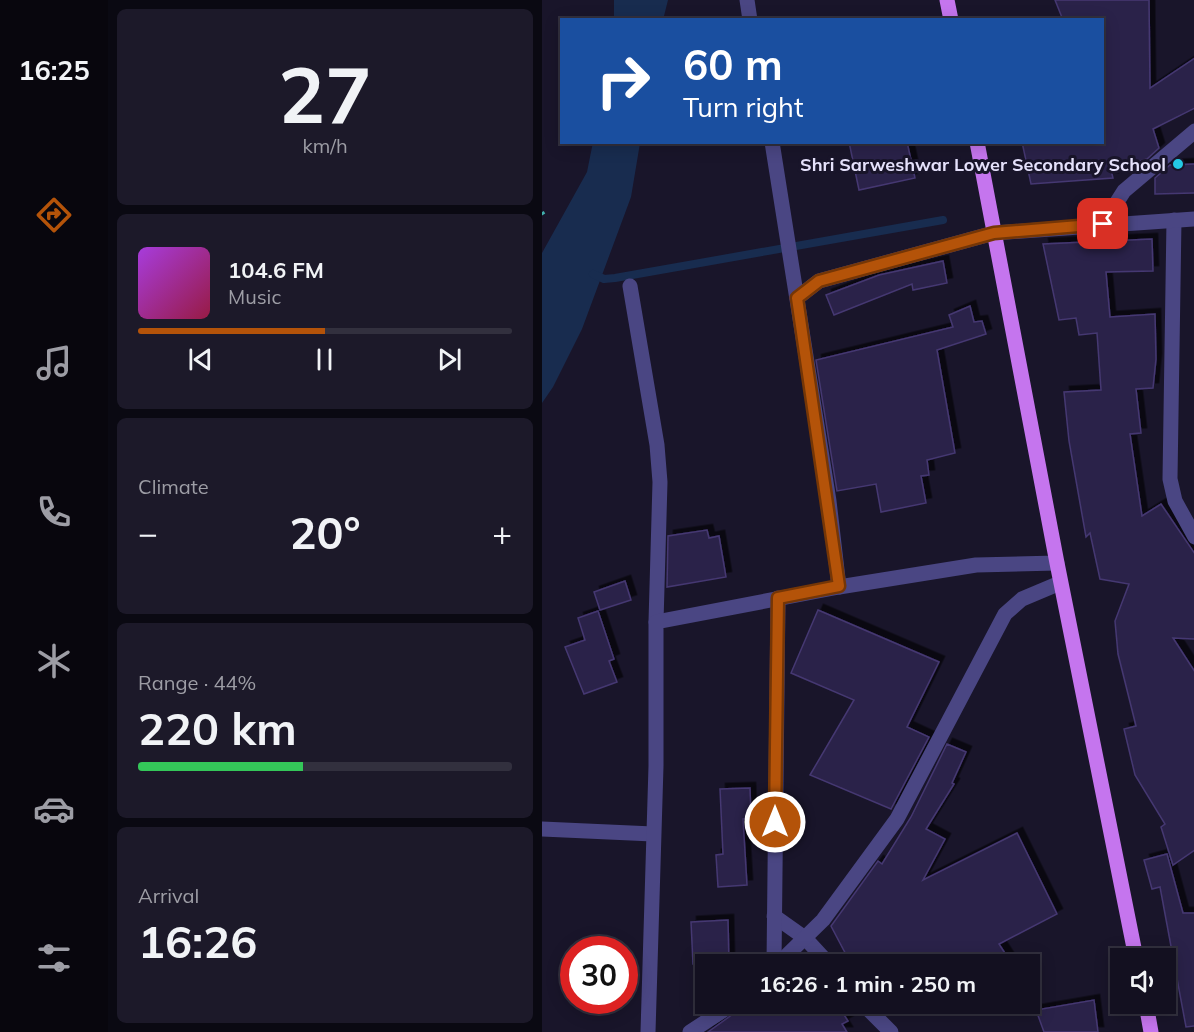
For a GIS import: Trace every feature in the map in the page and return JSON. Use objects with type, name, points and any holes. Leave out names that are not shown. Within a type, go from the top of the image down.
[{"type":"main road","points":[[947,0],[951,18]]},
{"type":"main road","points":[[977,144],[1056,563],[1134,948]]},
{"type":"main road","points":[[1147,1014],[1151,1032]]},
{"type":"street","points":[[747,0],[750,18]]},
{"type":"street","points":[[1103,224],[1124,191],[1194,131]]},
{"type":"street","points":[[772,144],[839,586]]},
{"type":"street","points":[[797,298],[819,281],[994,233],[1194,219]]},
{"type":"street","points":[[1174,220],[1170,479],[1175,501],[1194,537]]},
{"type":"street","points":[[630,286],[657,445],[660,482],[656,622],[656,765],[648,1032]]},
{"type":"street","points":[[656,622],[839,586],[976,565],[1056,563]]},
{"type":"street","points":[[787,954],[823,920],[897,819],[1005,614],[1022,599],[1060,583]]},
{"type":"street","points":[[776,954],[774,916],[778,598]]},
{"type":"street","points":[[542,830],[653,834]]},
{"type":"street","points":[[774,916],[805,938],[819,954]]},
{"type":"street","points":[[690,1032],[718,1014]]},
{"type":"street","points":[[873,1014],[891,1032]]},
{"type":"path","points":[[542,212],[545,217]]},
{"type":"water","points":[[614,0],[668,0],[664,18],[614,18]]},
{"type":"water","points":[[593,144],[640,144],[631,197],[582,329],[553,387],[542,403],[542,253],[587,172]]},
{"type":"building","points":[[1055,0],[1149,0],[1150,88],[1195,58],[1195,108],[1153,129],[1159,148],[1147,159],[1111,170],[1113,178],[1031,184],[1022,144],[1104,144],[1104,18],[1062,18]]},
{"type":"building","points":[[849,144],[907,144],[915,178],[859,190]]},
{"type":"building","points":[[1195,164],[1195,193],[1155,194],[1155,178],[1170,165]]},
{"type":"building","points":[[1152,239],[1153,271],[1106,272],[1110,317],[1155,314],[1156,359],[1153,388],[1136,389],[1141,433],[1130,434],[1142,516],[1161,504],[1195,554],[1195,639],[1173,638],[1195,672],[1195,850],[1173,865],[1161,827],[1165,824],[1135,775],[1124,729],[1136,726],[1118,654],[1115,621],[1129,584],[1100,579],[1090,533],[1086,537],[1069,441],[1064,392],[1101,390],[1097,333],[1079,335],[1076,318],[1059,320],[1043,244]]},
{"type":"building","points":[[943,261],[947,283],[913,290],[912,284],[834,315],[826,295],[879,275]]},
{"type":"building","points":[[970,306],[974,322],[982,321],[986,334],[937,350],[955,453],[927,460],[929,475],[921,476],[926,503],[881,512],[876,484],[837,491],[816,360],[953,327],[949,315]]},
{"type":"building","points":[[707,530],[709,538],[719,536],[726,577],[667,587],[668,536]]},
{"type":"building","points":[[625,581],[631,600],[600,610],[594,592]]},
{"type":"building","points":[[818,610],[939,662],[907,727],[929,737],[891,809],[810,775],[854,700],[791,673]]},
{"type":"building","points":[[598,611],[614,659],[609,661],[617,682],[584,694],[565,647],[585,640],[578,618]]},
{"type":"building","points":[[947,744],[966,752],[952,783],[954,784],[926,829],[945,839],[923,880],[1017,833],[1057,914],[999,944],[1006,954],[846,954],[831,926],[878,861],[882,864],[911,817]]},
{"type":"building","points":[[750,788],[751,818],[743,819],[747,885],[718,887],[716,855],[723,854],[720,789]]},
{"type":"building","points":[[1167,854],[1183,913],[1195,913],[1195,1026],[1186,1027],[1176,973],[1176,948],[1171,948],[1160,887],[1152,889],[1144,860]]},
{"type":"building","points":[[728,920],[729,954],[695,954],[695,964],[693,964],[691,922]]},
{"type":"building","points":[[1094,1000],[1098,1032],[1044,1032],[1037,1014],[1040,1014],[1040,1009]]},
{"type":"building","points":[[733,1014],[843,1014],[848,1021],[842,1024],[847,1032],[708,1032]]},
{"type":"waterway","points":[[593,274],[604,279],[615,278],[943,220]]},
{"type":"place","name":"Shri Sarweshwar Lower Secondary School","points":[[1178,164]]},
{"type":"route","points":[[775,822],[778,598],[839,586],[829,501],[797,298],[819,281],[994,233],[1103,224]]}]
